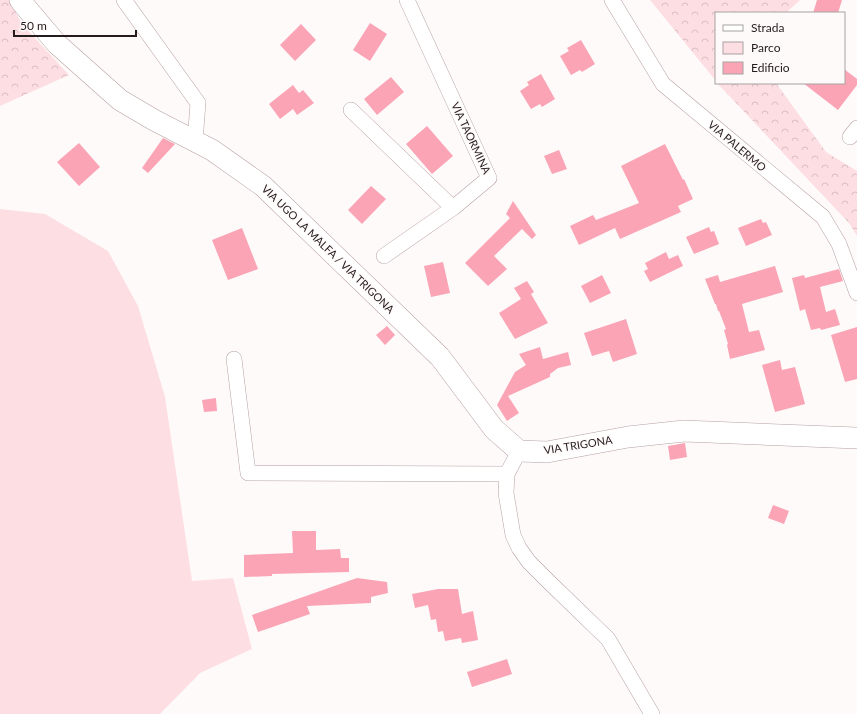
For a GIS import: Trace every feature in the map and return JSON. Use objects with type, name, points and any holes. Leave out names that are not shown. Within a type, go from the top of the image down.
[{"type":"street","name":"VIA UGO LA MALFA / VIA TRIGONA","points":[[20,0],[57,44],[120,100],[154,120],[212,150],[263,186],[440,357],[494,429],[519,451]]},
{"type":"street","points":[[124,0],[198,103],[195,142]]},
{"type":"street","name":"VIA TAORMINA","points":[[384,256],[453,208],[489,178],[407,0]]},
{"type":"street","name":"VIA PALERMO","points":[[612,0],[663,84],[824,217],[839,244],[857,294]]},
{"type":"street","points":[[351,110],[453,208]]},
{"type":"street","points":[[234,359],[248,473],[506,474]]},
{"type":"street","name":"VIA TRIGONA","points":[[519,451],[547,452],[628,437],[684,431],[857,438]]},
{"type":"street","points":[[519,451],[506,474],[506,493],[513,535],[519,548],[529,562],[548,582],[608,639],[652,714]]},
{"type":"green space","points":[[0,0],[9,0],[22,24],[69,75],[0,106]]},
{"type":"green space","points":[[650,0],[800,0],[787,12],[715,12],[715,80]]},
{"type":"green space","points":[[718,84],[777,84],[826,152],[857,171],[857,236],[849,223]]},
{"type":"green space","points":[[0,209],[45,214],[108,251],[138,306],[165,397],[192,581],[233,578],[252,649],[200,673],[160,714],[0,714]]},
{"type":"building","points":[[817,0],[842,0],[838,12],[813,12]]},
{"type":"building","points":[[370,23],[387,34],[370,61],[353,50]]},
{"type":"building","points":[[301,24],[316,40],[295,61],[280,45]]},
{"type":"building","points":[[581,40],[595,64],[582,72],[580,70],[571,75],[560,56],[569,51],[567,48]]},
{"type":"building","points":[[845,70],[857,79],[857,85],[838,110],[804,84],[845,84]]},
{"type":"building","points":[[541,74],[555,99],[542,107],[540,104],[531,109],[520,91],[529,85],[527,82]]},
{"type":"building","points":[[391,77],[404,92],[377,115],[364,99]]},
{"type":"building","points":[[293,85],[299,93],[303,90],[314,103],[297,115],[293,109],[280,119],[269,104]]},
{"type":"building","points":[[427,126],[453,156],[432,174],[406,144]]},
{"type":"building","points":[[163,138],[175,144],[148,173],[142,168]]},
{"type":"building","points":[[79,143],[100,167],[79,186],[57,162]]},
{"type":"building","points":[[665,144],[693,199],[678,206],[681,212],[620,239],[615,228],[579,245],[570,226],[593,215],[596,220],[639,203],[621,166]]},
{"type":"building","points":[[559,150],[567,169],[552,174],[544,156]]},
{"type":"building","points":[[371,186],[386,199],[362,224],[348,210]]},
{"type":"building","points":[[513,201],[536,235],[532,239],[522,229],[494,256],[507,269],[488,286],[465,263],[510,218],[506,214]]},
{"type":"building","points":[[761,219],[763,223],[766,222],[772,235],[746,246],[738,228]]},
{"type":"building","points":[[709,227],[711,232],[714,231],[719,244],[694,254],[686,237]]},
{"type":"building","points":[[242,228],[258,269],[228,280],[212,240]]},
{"type":"building","points":[[666,252],[669,259],[678,255],[683,266],[650,282],[644,271],[648,269],[645,263]]},
{"type":"building","points":[[443,262],[450,293],[431,297],[424,266]]},
{"type":"building","points":[[775,266],[783,292],[742,304],[749,332],[759,330],[765,350],[730,359],[724,330],[726,329],[705,279],[718,275],[720,282]]},
{"type":"building","points":[[839,269],[843,281],[820,287],[826,312],[835,309],[840,325],[821,330],[820,328],[811,330],[805,309],[800,311],[792,278],[804,275],[805,278]]},
{"type":"building","points":[[602,275],[611,293],[590,303],[581,286]]},
{"type":"building","points":[[527,281],[534,292],[531,294],[548,323],[515,339],[499,313],[521,299],[514,288]]},
{"type":"building","points":[[626,319],[637,354],[613,362],[609,351],[592,356],[584,333]]},
{"type":"building","points":[[387,326],[395,335],[385,345],[376,335]]},
{"type":"building","points":[[857,327],[857,379],[845,382],[831,335]]},
{"type":"building","points":[[540,347],[543,359],[568,352],[571,365],[558,368],[550,374],[550,377],[508,396],[519,413],[507,421],[497,405],[515,372],[526,365],[519,354]]},
{"type":"building","points":[[780,360],[782,370],[795,367],[805,404],[775,412],[762,365]]},
{"type":"building","points":[[216,398],[217,411],[204,412],[202,400]]},
{"type":"building","points":[[685,443],[687,457],[670,460],[668,446]]},
{"type":"building","points":[[773,505],[789,511],[784,524],[768,518]]},
{"type":"building","points":[[292,531],[316,531],[316,550],[340,549],[341,558],[349,558],[349,572],[272,574],[272,576],[244,577],[244,555],[293,553]]},
{"type":"building","points":[[357,578],[387,582],[388,593],[371,597],[371,603],[307,606],[310,614],[258,632],[252,615]]},
{"type":"building","points":[[438,589],[458,589],[462,614],[473,611],[478,640],[462,643],[461,638],[445,641],[443,631],[438,632],[436,619],[431,620],[428,605],[415,608],[412,594]]},
{"type":"building","points":[[507,659],[512,674],[472,687],[467,672]]}]
